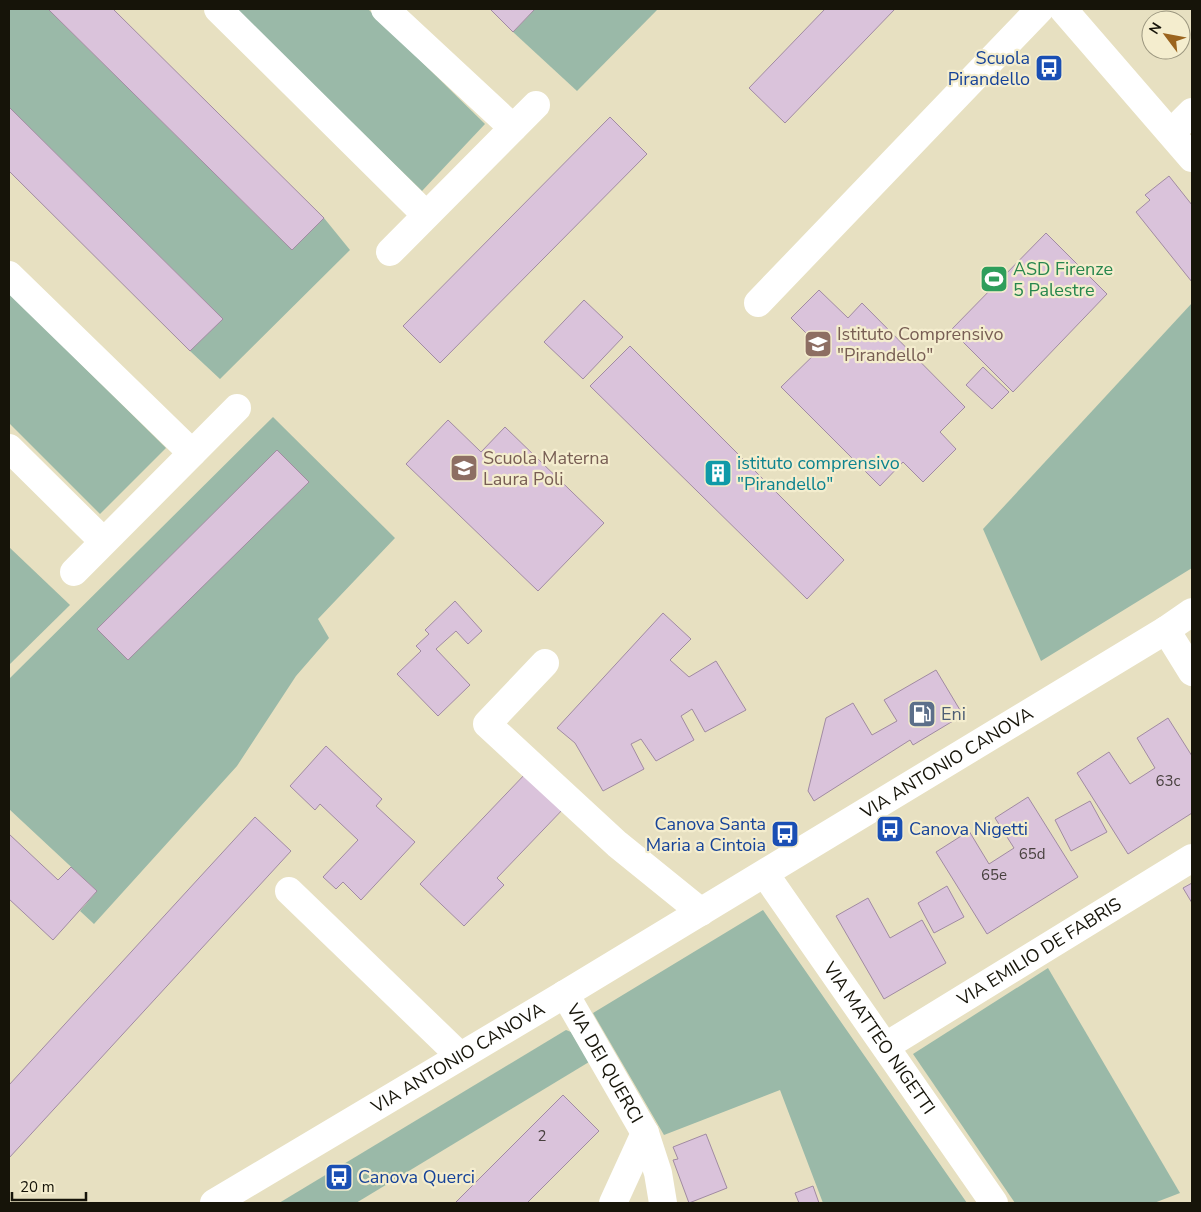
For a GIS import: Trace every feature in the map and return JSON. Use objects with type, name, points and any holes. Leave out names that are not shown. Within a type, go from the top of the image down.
[{"type":"street","points":[[218,9],[426,215]]},
{"type":"street","points":[[385,9],[513,128]]},
{"type":"street","points":[[758,304],[1040,9]]},
{"type":"street","points":[[1064,9],[1172,132],[1192,158]]},
{"type":"street","points":[[390,252],[536,105]]},
{"type":"street","points":[[1172,132],[1192,112]]},
{"type":"street","points":[[9,275],[192,453]]},
{"type":"street","points":[[74,572],[237,408]]},
{"type":"street","points":[[9,448],[103,541]]},
{"type":"street","name":"VIA ANTONIO CANOVA","points":[[214,1203],[765,874],[1166,630],[1192,612]]},
{"type":"street","points":[[1166,630],[1192,672]]},
{"type":"street","points":[[545,663],[487,724],[617,844],[701,912]]},
{"type":"street","name":"VIA EMILIO DE FABRIS","points":[[886,1046],[1192,858]]},
{"type":"street","name":"VIA MATTEO NIGETTI","points":[[765,874],[994,1203]]},
{"type":"street","points":[[289,891],[460,1056]]},
{"type":"street","name":"VIA DEI QUERCI","points":[[565,994],[645,1133],[658,1173],[663,1203]]},
{"type":"street","name":"VIA DEI QUERCI","points":[[613,1203],[645,1133]]},
{"type":"green space","points":[[9,9],[48,9],[292,250],[324,218],[350,250],[220,379],[190,351],[222,318],[9,107]]},
{"type":"green space","points":[[235,9],[368,9],[485,124],[422,191]]},
{"type":"green space","points":[[535,9],[658,9],[577,91],[513,32]]},
{"type":"green space","points":[[9,293],[166,448],[100,514],[9,423]]},
{"type":"green space","points":[[1192,303],[1192,568],[1041,661],[983,529]]},
{"type":"green space","points":[[273,417],[395,538],[318,619],[329,638],[296,676],[237,766],[94,924],[80,911],[97,891],[9,809],[9,679]],"holes":[[[277,451],[308,482],[128,660],[97,629]]]},
{"type":"green space","points":[[9,547],[70,605],[9,665]]},
{"type":"green space","points":[[763,910],[967,1203],[823,1203],[780,1090],[664,1135],[593,1013]]},
{"type":"green space","points":[[1048,968],[1180,1193],[1154,1203],[1015,1203],[913,1054]]},
{"type":"green space","points":[[566,1030],[571,1032],[589,1062],[356,1203],[279,1203]]},
{"type":"building","points":[[48,9],[113,9],[324,218],[292,250]]},
{"type":"building","points":[[490,9],[535,9],[513,32]]},
{"type":"building","points":[[825,9],[895,9],[785,123],[749,88]]},
{"type":"building","points":[[9,107],[223,319],[190,351],[9,171]]},
{"type":"building","points":[[610,117],[647,154],[440,363],[403,326]]},
{"type":"building","points":[[1169,176],[1192,205],[1192,282],[1136,212],[1150,200],[1145,195]]},
{"type":"building","points":[[1046,233],[1107,294],[1013,392],[951,330]]},
{"type":"building","points":[[819,290],[848,318],[862,303],[965,407],[940,432],[956,449],[923,482],[903,462],[880,486],[781,387],[821,348],[791,318]]},
{"type":"building","points":[[584,300],[623,337],[583,379],[544,342]]},
{"type":"building","name":"istituto comprensivo \"Pirandello\"","points":[[630,346],[844,560],[807,599],[590,386]]},
{"type":"building","points":[[983,367],[1009,392],[992,409],[966,385]]},
{"type":"building","name":"Scuola Materna Laura Poli","points":[[448,420],[481,452],[505,427],[604,523],[538,591],[406,464]]},
{"type":"building","points":[[277,450],[309,482],[128,660],[97,629]]},
{"type":"building","points":[[455,601],[482,631],[468,644],[456,631],[436,649],[470,685],[438,716],[397,674],[421,651],[416,646],[429,634],[425,630]]},
{"type":"building","points":[[663,613],[691,639],[670,660],[689,677],[716,661],[746,710],[705,732],[692,709],[681,716],[694,740],[656,761],[641,739],[631,744],[644,769],[603,791],[575,743],[557,728]]},
{"type":"building","points":[[936,670],[963,715],[913,745],[910,740],[814,801],[808,791],[826,718],[853,703],[872,735],[897,721],[884,700]]},
{"type":"building","points":[[1168,718],[1192,756],[1192,813],[1128,854],[1077,773],[1109,752],[1130,784],[1155,768],[1137,738]]},
{"type":"building","points":[[326,746],[382,799],[376,806],[415,842],[361,900],[343,882],[336,889],[323,877],[358,840],[320,804],[315,810],[290,786]]},
{"type":"building","points":[[528,771],[566,806],[497,878],[504,885],[464,926],[420,884]]},
{"type":"building","points":[[1028,797],[1078,877],[987,934],[936,852],[969,831],[989,864],[1014,848],[995,818]]},
{"type":"building","points":[[1090,801],[1107,832],[1071,851],[1055,820]]},
{"type":"building","points":[[255,817],[291,851],[9,1158],[9,1085]]},
{"type":"building","points":[[9,834],[58,880],[71,867],[97,891],[53,940],[9,899]]},
{"type":"building","points":[[1192,883],[1192,903],[1183,888]]},
{"type":"building","points":[[947,886],[964,917],[934,933],[918,903]]},
{"type":"building","points":[[868,898],[890,938],[922,920],[946,963],[884,999],[836,916]]},
{"type":"building","points":[[563,1095],[599,1131],[527,1203],[455,1203]]},
{"type":"building","points":[[706,1134],[727,1188],[689,1203],[673,1160],[678,1159],[673,1147]]},
{"type":"building","points":[[813,1186],[819,1203],[799,1203],[795,1193]]},
{"type":"place","name":"Scuola Pirandello","points":[[1049,68]]},
{"type":"place","name":"ASD Firenze 5 Palestre","points":[[994,279]]},
{"type":"place","name":"Istituto Comprensivo \"Pirandello\"","points":[[818,344]]},
{"type":"place","name":"Scuola Materna Laura Poli","points":[[464,468]]},
{"type":"place","name":"istituto comprensivo \"Pirandello\"","points":[[718,473]]},
{"type":"place","name":"Eni","points":[[922,714]]},
{"type":"place","name":"Canova Nigetti","points":[[890,829]]},
{"type":"place","name":"Canova Santa Maria a Cintoia","points":[[785,834]]},
{"type":"place","name":"Canova Querci","points":[[339,1177]]}]
